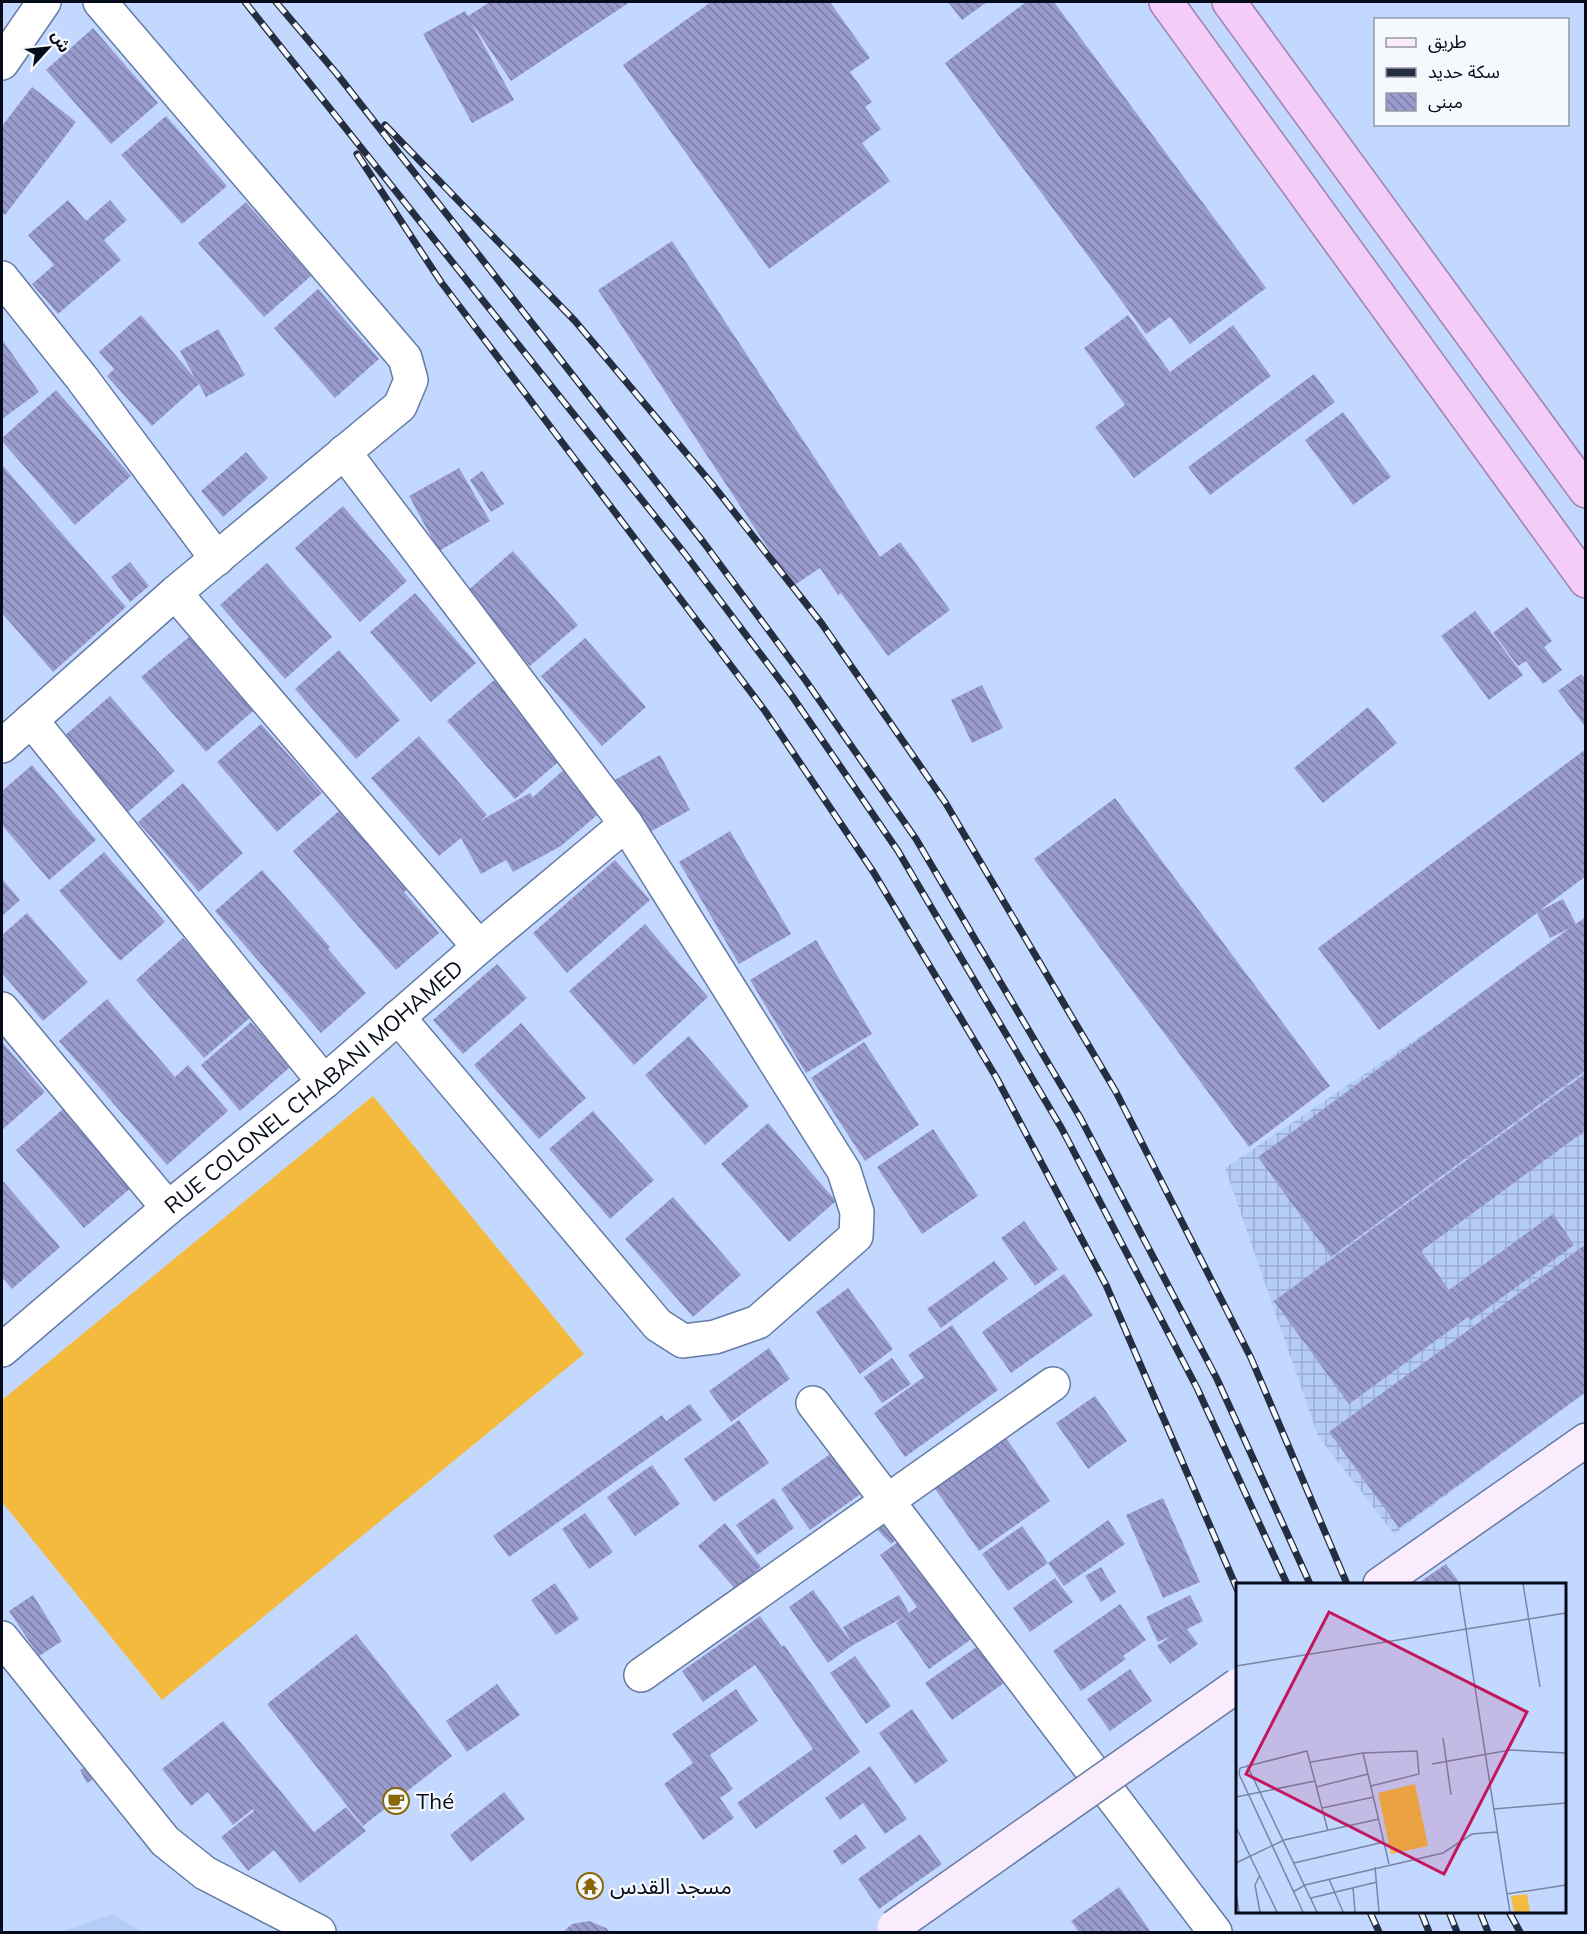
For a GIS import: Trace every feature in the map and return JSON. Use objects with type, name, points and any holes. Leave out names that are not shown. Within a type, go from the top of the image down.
[{"type":"highway","points":[[1166,2],[1586,581]]},
{"type":"highway","points":[[1229,2],[1586,491]]},
{"type":"main road","points":[[1381,1583],[1586,1440]]},
{"type":"main road","points":[[890,1930],[1236,1686]]},
{"type":"street","points":[[2,63],[44,2]]},
{"type":"street","points":[[2,746],[175,593],[400,406],[411,380],[405,358],[100,2]]},
{"type":"street","points":[[2,278],[81,377],[217,559]]},
{"type":"street","points":[[344,452],[626,824],[844,1171],[857,1212],[856,1236],[758,1322],[715,1337],[683,1341],[658,1325],[398,1017]]},
{"type":"street","points":[[175,593],[479,947]]},
{"type":"street","points":[[31,720],[324,1082]]},
{"type":"street","name":"RUE COLONEL CHABANI MOHAMED","points":[[7,1335],[324,1082],[479,947],[626,824]]},
{"type":"street","points":[[2,1009],[168,1208]]},
{"type":"street","points":[[641,1676],[1053,1384]]},
{"type":"street","points":[[813,1404],[1215,1932]]},
{"type":"street","points":[[2,1638],[165,1841],[205,1873],[319,1932]]},
{"type":"shaded area","points":[[1585,917],[1585,1393],[1394,1534],[1318,1436],[1225,1168],[1428,1031]]},
{"type":"shaded area","points":[[373,1096],[584,1354],[162,1700],[2,1502],[2,1400]]},
{"type":"shaded area","points":[[113,1914],[142,1932],[60,1932]]},
{"type":"building","points":[[490,2],[630,2],[511,81],[471,22],[514,100],[472,123],[423,34],[465,11],[468,16]]},
{"type":"building","points":[[711,2],[830,2],[870,58],[850,72],[872,102],[865,107],[881,129],[862,143],[890,181],[769,269],[623,65]]},
{"type":"building","points":[[948,2],[987,2],[962,20]]},
{"type":"building","points":[[1026,2],[1054,2],[1266,288],[1190,344],[1170,317],[1146,334],[945,63]]},
{"type":"building","points":[[93,28],[158,103],[111,144],[46,70]]},
{"type":"building","points":[[32,87],[76,122],[5,215],[2,213],[2,126]]},
{"type":"building","points":[[166,116],[227,186],[182,224],[121,155]]},
{"type":"building","points":[[68,200],[86,221],[110,200],[127,220],[104,240],[121,260],[58,314],[32,284],[54,265],[28,235]]},
{"type":"building","points":[[246,202],[311,276],[264,317],[198,243]]},
{"type":"building","points":[[672,241],[880,557],[900,542],[950,610],[888,656],[841,593],[838,595],[820,568],[793,586],[598,290]]},
{"type":"building","points":[[318,289],[379,359],[335,398],[274,328]]},
{"type":"building","points":[[141,315],[195,378],[180,351],[218,329],[245,375],[206,397],[199,384],[152,426],[107,376],[114,369],[99,352]]},
{"type":"building","points":[[1128,315],[1170,372],[1233,325],[1271,376],[1134,478],[1095,427],[1125,405],[1084,348]]},
{"type":"building","points":[[2,342],[39,392],[2,419]]},
{"type":"building","points":[[1314,374],[1335,402],[1210,495],[1188,467]]},
{"type":"building","points":[[56,390],[131,476],[75,525],[2,441],[2,438]]},
{"type":"building","points":[[1343,412],[1391,477],[1353,505],[1305,440]]},
{"type":"building","points":[[246,452],[268,478],[223,517],[201,491]]},
{"type":"building","points":[[2,465],[126,607],[53,672],[2,613]]},
{"type":"building","points":[[459,468],[490,521],[439,551],[409,496]]},
{"type":"building","points":[[482,471],[504,504],[491,512],[470,480]]},
{"type":"building","points":[[343,506],[407,581],[360,622],[295,548]]},
{"type":"building","points":[[513,551],[578,625],[530,666],[466,592]]},
{"type":"building","points":[[130,562],[149,586],[130,602],[111,577]]},
{"type":"building","points":[[267,563],[332,637],[285,679],[220,605]]},
{"type":"building","points":[[415,593],[476,663],[431,702],[370,632]]},
{"type":"building","points":[[1527,607],[1552,641],[1544,647],[1562,670],[1543,684],[1526,661],[1518,666],[1493,633]]},
{"type":"building","points":[[1475,611],[1523,675],[1489,700],[1441,636]]},
{"type":"building","points":[[189,637],[253,711],[206,752],[141,677]]},
{"type":"building","points":[[585,638],[646,707],[602,746],[541,676]]},
{"type":"building","points":[[339,650],[400,720],[356,759],[295,689]]},
{"type":"building","points":[[1581,674],[1586,679],[1586,728],[1558,691]]},
{"type":"building","points":[[494,680],[563,758],[515,799],[447,721]]},
{"type":"building","points":[[982,685],[1003,728],[972,743],[951,700]]},
{"type":"building","points":[[110,696],[175,771],[128,812],[63,737]]},
{"type":"building","points":[[1368,707],[1397,743],[1323,803],[1294,768]]},
{"type":"building","points":[[261,724],[322,793],[277,832],[217,762]]},
{"type":"building","points":[[419,736],[487,815],[480,821],[530,793],[533,797],[567,767],[604,809],[561,846],[513,872],[506,860],[481,874],[461,838],[439,856],[371,778]]},
{"type":"building","points":[[1586,749],[1586,876],[1539,911],[1563,899],[1576,924],[1586,917],[1586,1070],[1331,1257],[1258,1157],[1570,928],[1550,938],[1537,913],[1379,1030],[1318,948]]},
{"type":"building","points":[[660,755],[690,810],[641,837],[611,782]]},
{"type":"building","points":[[32,765],[96,840],[49,880],[2,825],[2,791]]},
{"type":"building","points":[[183,783],[243,853],[199,892],[138,822]]},
{"type":"building","points":[[1115,798],[1330,1086],[1249,1147],[1034,859]]},
{"type":"building","points":[[340,810],[409,888],[404,892],[439,933],[396,970],[293,851]]},
{"type":"building","points":[[730,831],[791,934],[739,964],[679,862]]},
{"type":"building","points":[[104,852],[165,922],[120,961],[59,891]]},
{"type":"building","points":[[615,860],[650,900],[567,973],[533,933]]},
{"type":"building","points":[[262,870],[330,947],[328,949],[366,993],[321,1033],[215,911]]},
{"type":"building","points":[[2,879],[20,900],[2,916]]},
{"type":"building","points":[[27,913],[88,982],[43,1021],[2,973],[2,935]]},
{"type":"building","points":[[645,924],[708,997],[634,1065],[569,991]]},
{"type":"building","points":[[183,938],[252,1016],[204,1058],[136,980]]},
{"type":"building","points":[[816,940],[872,1034],[806,1073],[750,980]]},
{"type":"building","points":[[497,964],[527,998],[463,1054],[433,1020]]},
{"type":"building","points":[[107,999],[175,1077],[188,1065],[228,1111],[167,1165],[59,1041]]},
{"type":"building","points":[[251,1022],[290,1067],[240,1111],[201,1065]]},
{"type":"building","points":[[521,1023],[586,1098],[539,1139],[474,1065]]},
{"type":"building","points":[[689,1036],[749,1106],[705,1145],[645,1075]]},
{"type":"building","points":[[2,1042],[45,1092],[2,1130]]},
{"type":"building","points":[[864,1042],[919,1125],[865,1161],[811,1078]]},
{"type":"building","points":[[1586,1073],[1586,1130],[1421,1251],[1449,1290],[1553,1214],[1574,1245],[1471,1320],[1468,1317],[1349,1404],[1274,1301]]},
{"type":"building","points":[[63,1109],[132,1187],[84,1228],[16,1150]]},
{"type":"building","points":[[593,1111],[654,1180],[610,1219],[549,1149]]},
{"type":"building","points":[[768,1123],[836,1201],[789,1242],[721,1164]]},
{"type":"building","points":[[933,1129],[978,1196],[922,1234],[877,1167]]},
{"type":"building","points":[[2,1180],[60,1247],[12,1289],[2,1277]]},
{"type":"building","points":[[673,1197],[741,1275],[693,1317],[625,1239]]},
{"type":"building","points":[[1024,1221],[1058,1269],[1035,1286],[1001,1238]]},
{"type":"building","points":[[1586,1244],[1586,1392],[1399,1528],[1329,1432]]},
{"type":"building","points":[[994,1261],[1008,1279],[941,1328],[927,1309]]},
{"type":"building","points":[[1064,1274],[1093,1315],[1011,1373],[982,1332]]},
{"type":"building","points":[[848,1288],[893,1349],[860,1374],[816,1312]]},
{"type":"building","points":[[952,1325],[998,1390],[905,1457],[874,1413],[924,1377],[908,1355]]},
{"type":"building","points":[[769,1348],[790,1379],[731,1422],[709,1391]]},
{"type":"building","points":[[892,1358],[911,1384],[882,1403],[864,1377]]},
{"type":"building","points":[[1095,1396],[1127,1441],[1088,1469],[1056,1423]]},
{"type":"building","points":[[690,1404],[702,1420],[509,1557],[493,1536],[662,1415],[666,1421]]},
{"type":"building","points":[[739,1420],[769,1463],[714,1502],[684,1459]]},
{"type":"building","points":[[1004,1435],[1050,1501],[979,1551],[933,1486]]},
{"type":"building","points":[[833,1452],[862,1493],[810,1530],[781,1489]]},
{"type":"building","points":[[652,1465],[680,1504],[635,1536],[607,1497]]},
{"type":"building","points":[[774,1498],[794,1528],[757,1555],[736,1525]]},
{"type":"building","points":[[1163,1498],[1200,1582],[1163,1598],[1126,1515]]},
{"type":"building","points":[[886,1509],[906,1531],[891,1544],[871,1523]]},
{"type":"building","points":[[585,1513],[613,1552],[589,1569],[562,1529]]},
{"type":"building","points":[[1108,1520],[1125,1544],[1064,1586],[1048,1563]]},
{"type":"building","points":[[725,1523],[761,1567],[735,1589],[698,1546]]},
{"type":"building","points":[[1022,1526],[1048,1563],[1008,1591],[982,1554]]},
{"type":"building","points":[[902,1539],[973,1638],[929,1669],[896,1623],[904,1617],[853,1645],[828,1663],[789,1607],[813,1590],[851,1642],[843,1627],[899,1595],[909,1613],[917,1607],[880,1555]]},
{"type":"building","points":[[1446,1564],[1459,1582],[1457,1583],[1418,1583]]},
{"type":"building","points":[[1101,1567],[1116,1592],[1101,1602],[1085,1576]]},
{"type":"building","points":[[1055,1578],[1073,1602],[1030,1632],[1013,1608]]},
{"type":"building","points":[[555,1583],[579,1619],[556,1635],[531,1600]]},
{"type":"building","points":[[33,1595],[62,1641],[39,1656],[9,1611]]},
{"type":"building","points":[[1190,1595],[1203,1621],[1187,1629],[1198,1644],[1170,1664],[1157,1646],[1171,1636],[1158,1642],[1146,1617]]},
{"type":"building","points":[[1120,1604],[1146,1640],[1123,1656],[1126,1659],[1081,1691],[1053,1651]]},
{"type":"building","points":[[760,1616],[782,1647],[784,1645],[860,1752],[756,1829],[737,1803],[813,1749],[755,1665],[703,1702],[682,1671]]},
{"type":"building","points":[[356,1634],[452,1756],[363,1826],[267,1704]]},
{"type":"building","points":[[978,1646],[1004,1683],[952,1720],[925,1683]]},
{"type":"building","points":[[855,1656],[891,1706],[866,1724],[830,1673]]},
{"type":"building","points":[[1130,1669],[1152,1701],[1110,1731],[1087,1699]]},
{"type":"building","points":[[497,1684],[520,1715],[467,1752],[446,1721]]},
{"type":"building","points":[[736,1689],[758,1721],[710,1755],[733,1789],[720,1798],[734,1818],[703,1840],[664,1784],[693,1763],[672,1734]]},
{"type":"building","points":[[912,1709],[948,1761],[915,1784],[879,1733]]},
{"type":"building","points":[[223,1721],[314,1832],[346,1807],[366,1831],[300,1883],[274,1850],[248,1871],[221,1837],[254,1811],[253,1809],[233,1825],[208,1792],[191,1806],[162,1769]]},
{"type":"building","points":[[105,1756],[112,1769],[87,1783],[80,1770]]},
{"type":"building","points":[[870,1766],[907,1819],[885,1834],[863,1803],[840,1820],[825,1798]]},
{"type":"building","points":[[504,1792],[525,1819],[471,1862],[450,1835]]},
{"type":"building","points":[[856,1834],[866,1848],[842,1865],[833,1851]]},
{"type":"building","points":[[920,1834],[942,1864],[879,1909],[858,1879]]},
{"type":"building","points":[[1119,1887],[1151,1932],[1079,1932],[1071,1921]]},
{"type":"building","points":[[589,1921],[610,1932],[563,1932],[572,1924]]},
{"type":"railway","points":[[245,2],[685,554],[792,696],[898,851],[1062,1129],[1197,1388],[1287,1583]]},
{"type":"railway","points":[[276,2],[337,74],[704,543],[806,681],[916,839],[1081,1119],[1217,1379],[1310,1583]]},
{"type":"railway","points":[[385,125],[575,321],[712,484],[822,624],[945,802],[1116,1092],[1251,1358],[1347,1583]]},
{"type":"railway","points":[[357,154],[441,282],[765,711],[874,873],[996,1077],[1106,1285],[1236,1586]]},
{"type":"railway","points":[[1370,1913],[1379,1932]]},
{"type":"railway","points":[[1421,1913],[1429,1932]]},
{"type":"railway","points":[[1449,1913],[1457,1932]]},
{"type":"railway","points":[[1480,1913],[1488,1932]]},
{"type":"railway","points":[[1510,1913],[1520,1932]]},
{"type":"place","name":"Thé","points":[[396,1801]]},
{"type":"place","name":"مسجد القدس","points":[[590,1886]]}]
